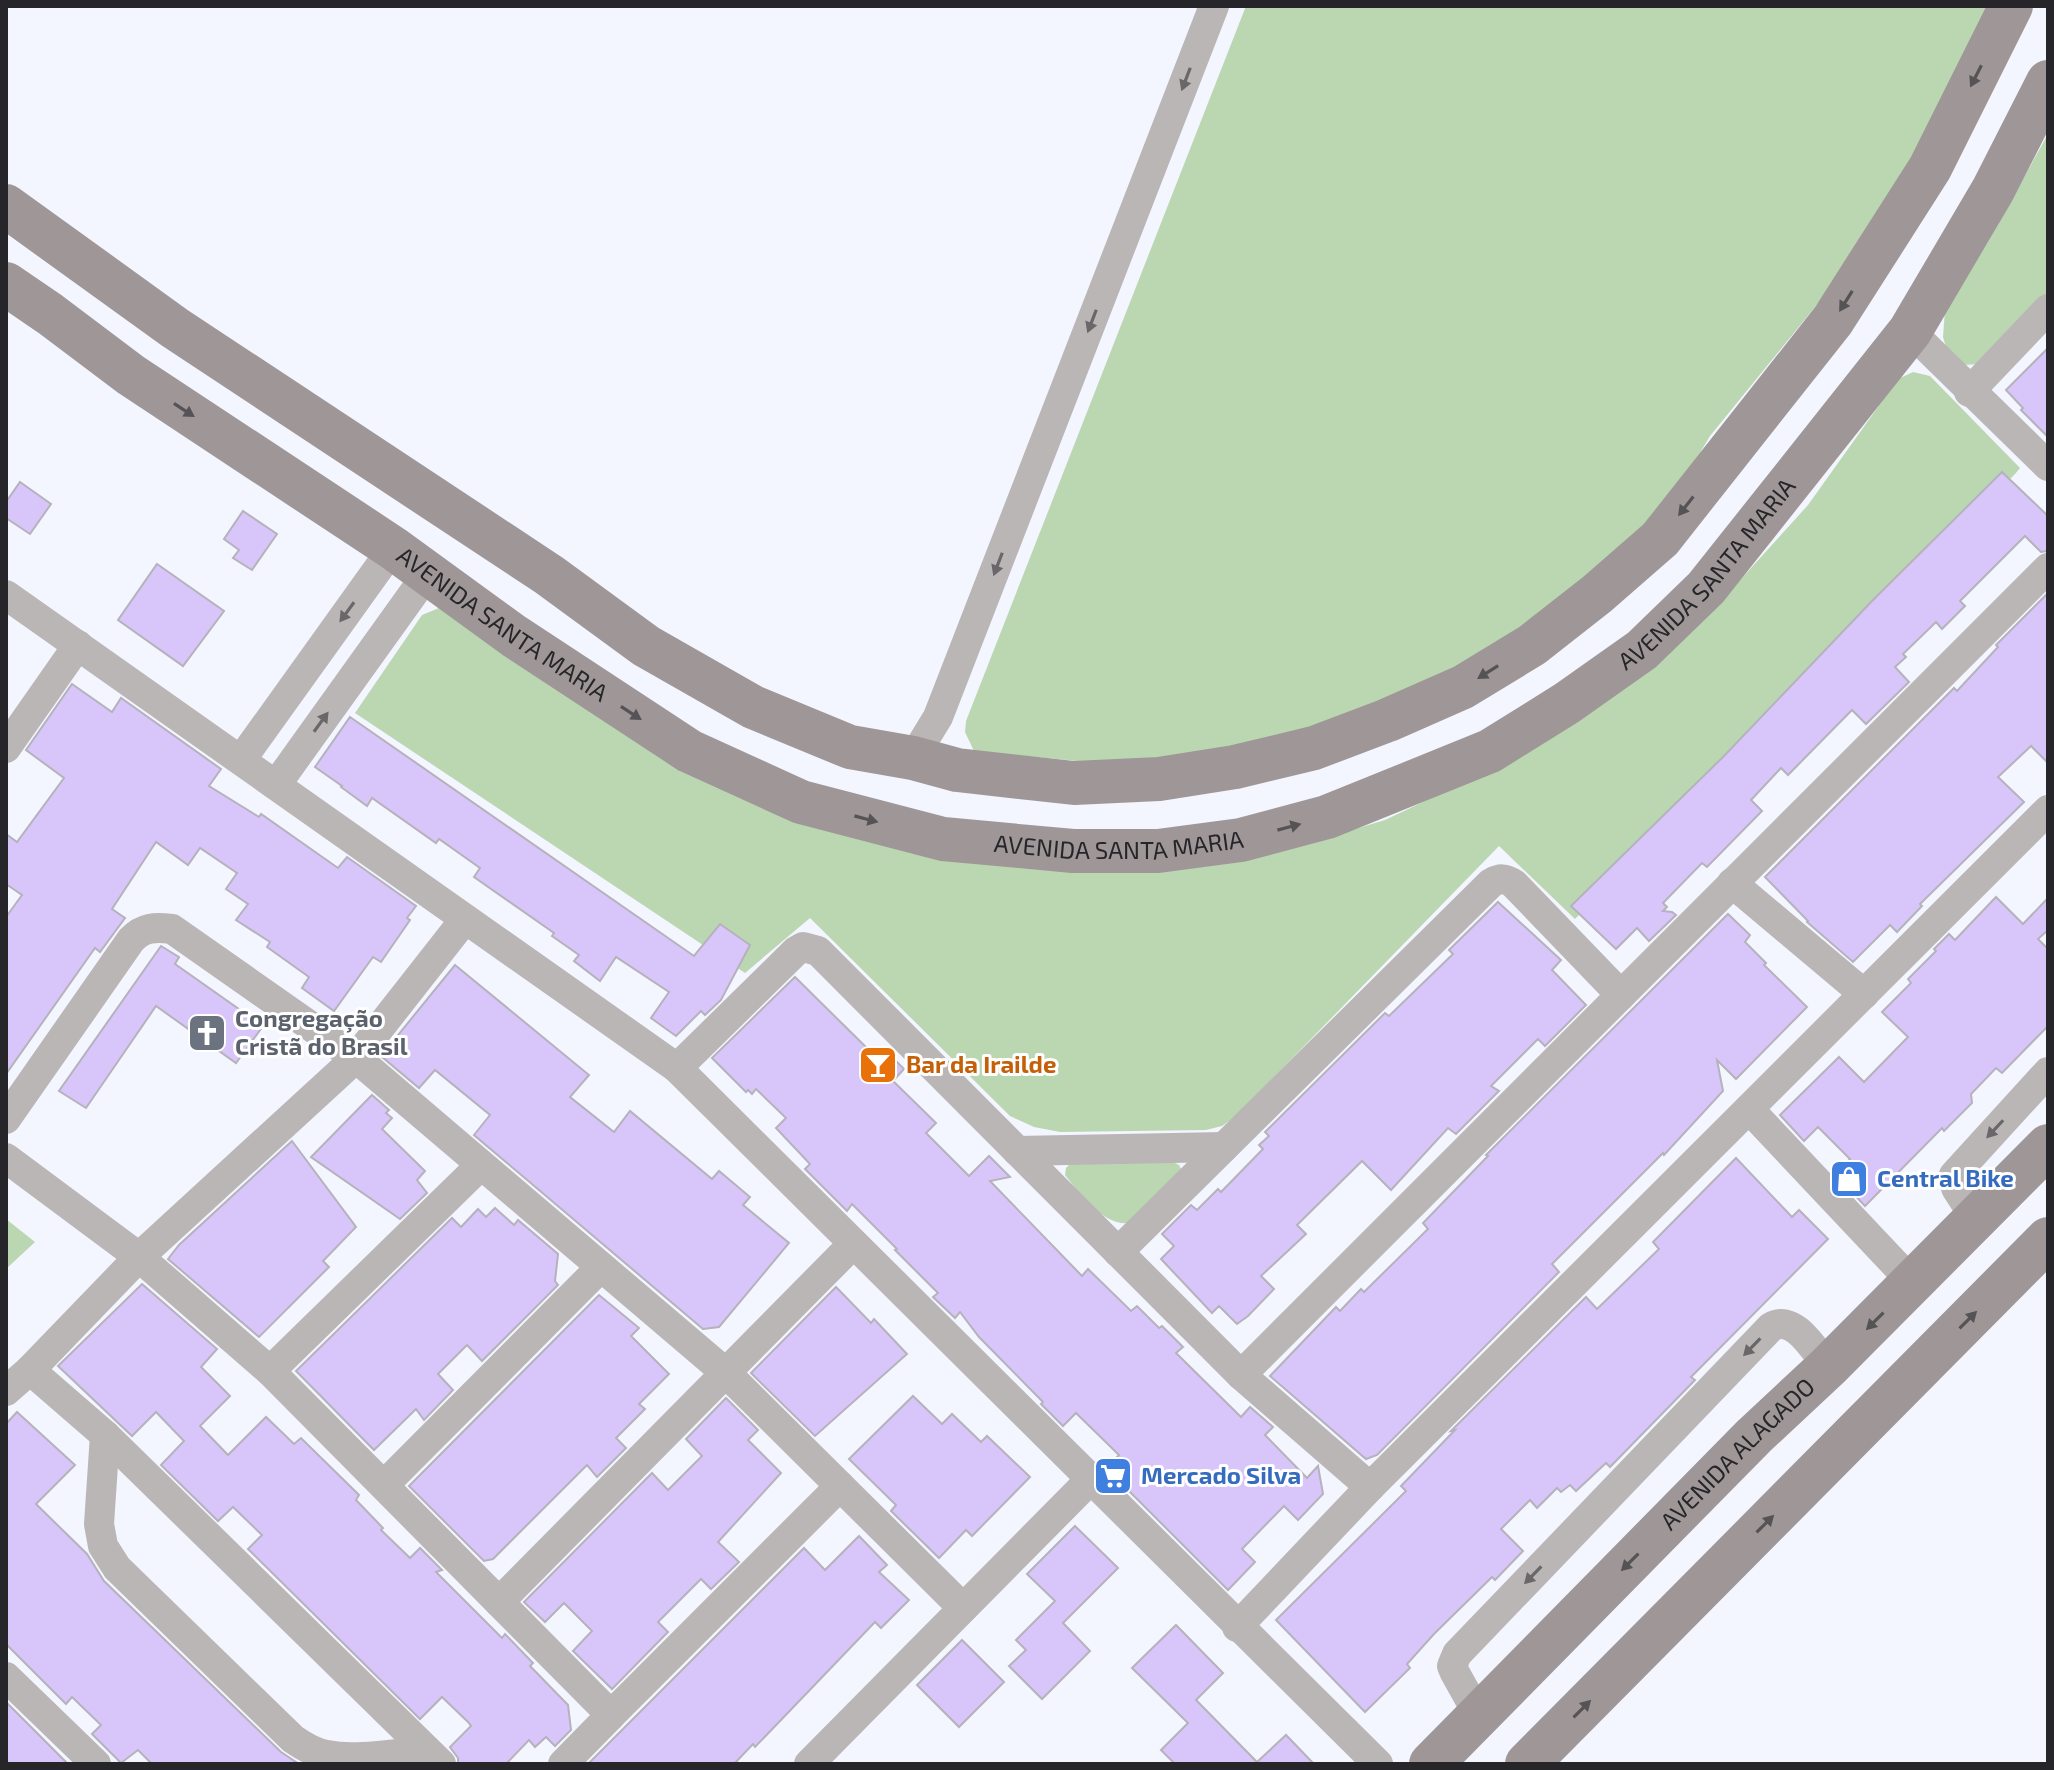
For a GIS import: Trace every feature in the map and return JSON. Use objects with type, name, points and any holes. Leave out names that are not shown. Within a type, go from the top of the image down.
[{"type":"main road","points":[[6,206],[175,328],[549,575],[646,646],[753,707],[850,747],[972,772],[1074,783],[1159,779],[1235,767],[1314,748],[1463,687],[1532,645],[1660,539],[1833,320],[1930,168],[2011,6]]},
{"type":"main road","name":"AVENIDA SANTA MARIA","points":[[6,284],[131,375],[393,548],[514,636],[689,751],[801,802],[943,839],[1073,851],[1158,851],[1241,840],[1327,817],[1490,751],[1567,703],[1642,650],[1706,588],[1910,331],[1993,190],[2048,82]]},
{"type":"main road","points":[[50,314],[67,311],[90,300],[94,284],[91,268]]},
{"type":"main road","points":[[131,375],[129,359],[137,335],[154,328],[175,328]]},
{"type":"main road","points":[[689,751],[725,751],[737,746],[746,738],[753,707]]},
{"type":"main road","points":[[801,802],[795,789],[794,771],[801,762],[850,747]]},
{"type":"main road","name":"AVENIDA ALAGADO","points":[[1431,1764],[1754,1436],[1828,1367],[2048,1146]]},
{"type":"main road","points":[[1527,1764],[2048,1239]]},
{"type":"main road","points":[[1754,1436],[1779,1455],[1796,1493]]},
{"type":"street","points":[[913,758],[938,717],[1214,6]]},
{"type":"street","points":[[1969,392],[2048,309]]},
{"type":"street","points":[[1910,331],[2048,466]]},
{"type":"street","points":[[241,760],[393,548]]},
{"type":"street","points":[[1241,1375],[2048,568]]},
{"type":"street","points":[[276,785],[428,573]]},
{"type":"street","points":[[6,595],[677,1068],[1378,1764]]},
{"type":"street","points":[[6,748],[78,645]]},
{"type":"street","points":[[1237,1627],[1370,1487],[2048,810]]},
{"type":"street","points":[[1118,1252],[1498,879],[1507,879],[1514,884],[1621,995]]},
{"type":"street","points":[[1732,883],[1864,994]]},
{"type":"street","points":[[6,1391],[139,1257],[356,1058],[465,919]]},
{"type":"street","points":[[6,1119],[131,940],[139,931],[157,927],[172,929],[356,1058],[726,1373],[963,1608]]},
{"type":"street","points":[[677,1068],[796,951],[811,947],[830,962],[1241,1375],[1370,1487]]},
{"type":"street","points":[[1976,1219],[1956,1188],[1954,1175],[2048,1072]]},
{"type":"street","points":[[1749,1109],[1913,1283]]},
{"type":"street","points":[[1017,1151],[1224,1147]]},
{"type":"street","points":[[6,1158],[139,1257],[270,1371],[611,1715]]},
{"type":"street","points":[[270,1371],[481,1165]]},
{"type":"street","points":[[499,1602],[853,1244]]},
{"type":"street","points":[[384,1485],[601,1267]]},
{"type":"street","points":[[1479,1716],[1452,1666],[1457,1654],[1771,1327],[1779,1322],[1788,1323],[1828,1367]]},
{"type":"street","points":[[30,1370],[105,1435],[434,1758]]},
{"type":"street","points":[[105,1435],[99,1524],[103,1546],[117,1568],[293,1739],[307,1748],[324,1755],[341,1757],[434,1758]]},
{"type":"street","points":[[809,1764],[1090,1480]]},
{"type":"street","points":[[563,1764],[840,1486]]},
{"type":"street","points":[[6,1677],[92,1763]]},
{"type":"green space","points":[[1246,6],[1999,6],[1876,232],[1710,436],[1672,500],[1592,584],[1386,711],[1160,769],[974,751],[965,732],[966,721]]},
{"type":"green space","points":[[2048,134],[2048,296],[1979,364],[1964,365],[1947,350],[1943,337],[1945,310],[1989,240]]},
{"type":"green space","points":[[1913,372],[1930,376],[2020,468],[2015,474],[1575,919],[1499,846],[1235,1117],[1222,1126],[1206,1130],[1060,1132],[1034,1127],[1010,1116],[810,918],[745,973],[355,713],[422,615],[439,608],[778,808],[1282,851],[1385,820],[1478,776],[1732,589],[1808,505],[1898,379]]},
{"type":"green space","points":[[1173,1162],[1182,1171],[1130,1223],[1120,1223],[1102,1214],[1065,1175],[1070,1164]]},
{"type":"green space","points":[[6,1219],[35,1242],[6,1269]]},
{"type":"building","points":[[2048,348],[2048,437],[2006,390]]},
{"type":"building","points":[[2002,472],[2048,516],[2048,551],[2041,552],[2025,536],[1960,601],[1965,606],[1942,629],[1936,622],[1903,654],[1906,657],[1895,667],[1909,682],[1866,724],[1852,710],[1788,775],[1781,768],[1751,800],[1762,811],[1707,867],[1702,863],[1663,903],[1667,907],[1663,911],[1676,915],[1649,941],[1637,928],[1616,949],[1571,906],[1724,756],[1872,601]]},
{"type":"building","points":[[20,482],[51,504],[30,534],[6,518],[6,502]]},
{"type":"building","points":[[243,511],[277,534],[252,570],[233,558],[239,550],[224,539]]},
{"type":"building","points":[[157,564],[224,611],[183,666],[118,620]]},
{"type":"building","points":[[2048,593],[2048,763],[2031,746],[1998,777],[2024,802],[1920,904],[1922,906],[1897,932],[1890,925],[1853,962],[1807,922],[1765,877],[1954,688],[1957,691],[1998,647],[1996,645]]},
{"type":"building","points":[[72,684],[112,712],[121,698],[221,769],[209,786],[259,817],[261,814],[338,868],[347,857],[416,906],[381,962],[373,957],[334,1011],[302,988],[309,977],[267,947],[270,942],[236,920],[248,904],[226,889],[237,873],[200,848],[188,865],[156,842],[112,909],[125,918],[100,952],[95,948],[6,1074],[6,917],[22,895],[6,884],[6,834],[17,842],[64,778],[26,750]]},
{"type":"building","points":[[350,717],[694,956],[720,924],[750,945],[721,1000],[705,1015],[701,1011],[676,1036],[651,1018],[669,992],[616,957],[600,981],[574,961],[579,955],[552,936],[554,933],[474,877],[480,868],[439,839],[436,843],[372,798],[367,806],[341,787],[315,767]]},
{"type":"building","points":[[1996,897],[2023,924],[2048,898],[2048,930],[2038,939],[2048,949],[2048,1026],[2002,1073],[1996,1068],[1971,1094],[1972,1103],[1944,1131],[1942,1128],[1865,1206],[1835,1174],[1850,1159],[1818,1127],[1804,1141],[1780,1115],[1839,1057],[1864,1082],[1908,1037],[1882,1012],[1911,983],[1908,979],[1936,951],[1934,949],[1949,934],[1955,940]]},
{"type":"building","points":[[1498,902],[1561,960],[1552,970],[1586,1005],[1545,1046],[1538,1039],[1491,1086],[1499,1091],[1456,1134],[1448,1128],[1391,1190],[1362,1161],[1297,1225],[1306,1234],[1261,1276],[1274,1289],[1248,1316],[1237,1324],[1219,1306],[1212,1313],[1161,1259],[1174,1246],[1162,1234],[1191,1205],[1197,1210],[1218,1189],[1221,1192],[1263,1149],[1259,1145],[1269,1136],[1265,1132],[1385,1013],[1389,1016],[1453,954],[1449,950]]},
{"type":"building","points":[[1728,914],[1750,935],[1745,942],[1766,963],[1764,965],[1807,1007],[1736,1079],[1717,1060],[1723,1091],[1664,1155],[1552,1264],[1559,1272],[1377,1455],[1366,1459],[1270,1376],[1336,1307],[1340,1311],[1361,1289],[1364,1292],[1428,1229],[1423,1223],[1486,1155]]},
{"type":"building","points":[[161,946],[179,957],[175,964],[263,1026],[236,1063],[156,1006],[86,1108],[59,1091]]},
{"type":"building","points":[[455,965],[589,1075],[570,1097],[614,1132],[630,1111],[712,1179],[719,1171],[750,1197],[743,1205],[789,1243],[719,1327],[703,1329],[474,1135],[490,1115],[435,1070],[419,1088],[381,1056]]},
{"type":"building","points":[[795,977],[875,1056],[883,1048],[904,1069],[893,1081],[936,1123],[926,1133],[969,1176],[989,1156],[1010,1177],[990,1181],[1082,1276],[1088,1269],[1131,1311],[1137,1306],[1159,1328],[1162,1326],[1183,1347],[1176,1353],[1241,1417],[1250,1407],[1273,1427],[1265,1435],[1307,1478],[1318,1466],[1323,1494],[1298,1520],[1284,1506],[1242,1549],[1255,1562],[1228,1590],[1126,1488],[1131,1483],[1111,1463],[1119,1455],[1076,1413],[1063,1426],[979,1337],[960,1312],[955,1318],[933,1297],[938,1293],[852,1204],[847,1211],[805,1169],[810,1164],[776,1128],[786,1118],[756,1089],[752,1094],[748,1090],[746,1092],[712,1058]]},
{"type":"building","points":[[372,1095],[389,1110],[386,1113],[392,1118],[382,1129],[425,1171],[417,1180],[427,1193],[400,1219],[311,1157]]},
{"type":"building","points":[[292,1141],[356,1227],[323,1261],[329,1267],[259,1337],[168,1259],[179,1245]]},
{"type":"building","points":[[1736,1158],[1792,1217],[1799,1210],[1828,1239],[1691,1377],[1695,1380],[1610,1467],[1606,1463],[1576,1491],[1570,1485],[1561,1492],[1557,1488],[1537,1508],[1530,1500],[1501,1529],[1523,1551],[1434,1634],[1407,1664],[1410,1668],[1365,1712],[1276,1620],[1406,1491],[1401,1486],[1455,1430],[1451,1431],[1586,1297],[1597,1309],[1659,1249],[1653,1242]]},
{"type":"building","points":[[495,1208],[514,1225],[518,1220],[558,1254],[555,1281],[558,1285],[482,1361],[467,1345],[438,1374],[453,1390],[424,1420],[416,1409],[374,1450],[296,1371],[452,1218],[461,1227],[478,1209],[486,1217]]},
{"type":"building","points":[[142,1284],[217,1349],[201,1367],[230,1396],[200,1426],[228,1455],[266,1417],[294,1444],[301,1438],[359,1495],[356,1500],[383,1528],[381,1530],[410,1558],[420,1548],[442,1570],[436,1572],[502,1638],[505,1634],[533,1663],[530,1666],[568,1705],[571,1730],[555,1746],[546,1737],[535,1747],[529,1740],[506,1764],[458,1764],[458,1758],[450,1747],[471,1726],[468,1722],[442,1697],[420,1719],[248,1549],[262,1535],[233,1507],[218,1521],[161,1465],[184,1441],[156,1412],[132,1436],[58,1366]]},
{"type":"building","points":[[836,1287],[871,1323],[874,1319],[907,1354],[815,1436],[751,1373]]},
{"type":"building","points":[[599,1295],[639,1328],[631,1336],[669,1374],[639,1404],[645,1409],[616,1438],[626,1448],[597,1477],[587,1465],[493,1559],[484,1561],[409,1486]]},
{"type":"building","points":[[913,1396],[942,1424],[952,1414],[981,1442],[987,1436],[1030,1477],[972,1536],[966,1530],[939,1558],[891,1511],[896,1505],[849,1459]]},
{"type":"building","points":[[726,1398],[758,1430],[748,1440],[781,1473],[718,1542],[739,1562],[711,1589],[701,1579],[658,1622],[668,1632],[612,1689],[573,1651],[592,1631],[564,1603],[545,1622],[524,1602],[652,1473],[668,1490],[702,1456],[686,1439]]},
{"type":"building","points":[[17,1412],[75,1465],[36,1504],[87,1554],[104,1581],[281,1752],[299,1764],[152,1764],[138,1750],[121,1763],[92,1734],[101,1725],[72,1697],[66,1704],[6,1644],[6,1424]]},
{"type":"building","points":[[1075,1526],[1118,1568],[1063,1623],[1090,1651],[1042,1699],[1009,1666],[1026,1650],[1016,1640],[1055,1601],[1027,1574]]},
{"type":"building","points":[[859,1536],[887,1565],[879,1572],[909,1600],[881,1628],[875,1622],[755,1747],[753,1744],[734,1764],[588,1764],[804,1548],[825,1570]]},
{"type":"building","points":[[1176,1625],[1223,1673],[1196,1700],[1257,1762],[1286,1735],[1314,1764],[1175,1764],[1161,1750],[1188,1723],[1132,1668]]},
{"type":"building","points":[[962,1640],[1004,1682],[959,1727],[917,1685]]},
{"type":"building","points":[[6,1702],[68,1764],[6,1764]]},
{"type":"place","name":"Congregação Cristã do Brasil","points":[[207,1033]]},
{"type":"place","name":"Bar da Irailde","points":[[878,1065]]},
{"type":"place","name":"Central Bike","points":[[1849,1179]]},
{"type":"place","name":"Mercado Silva","points":[[1113,1476]]}]
